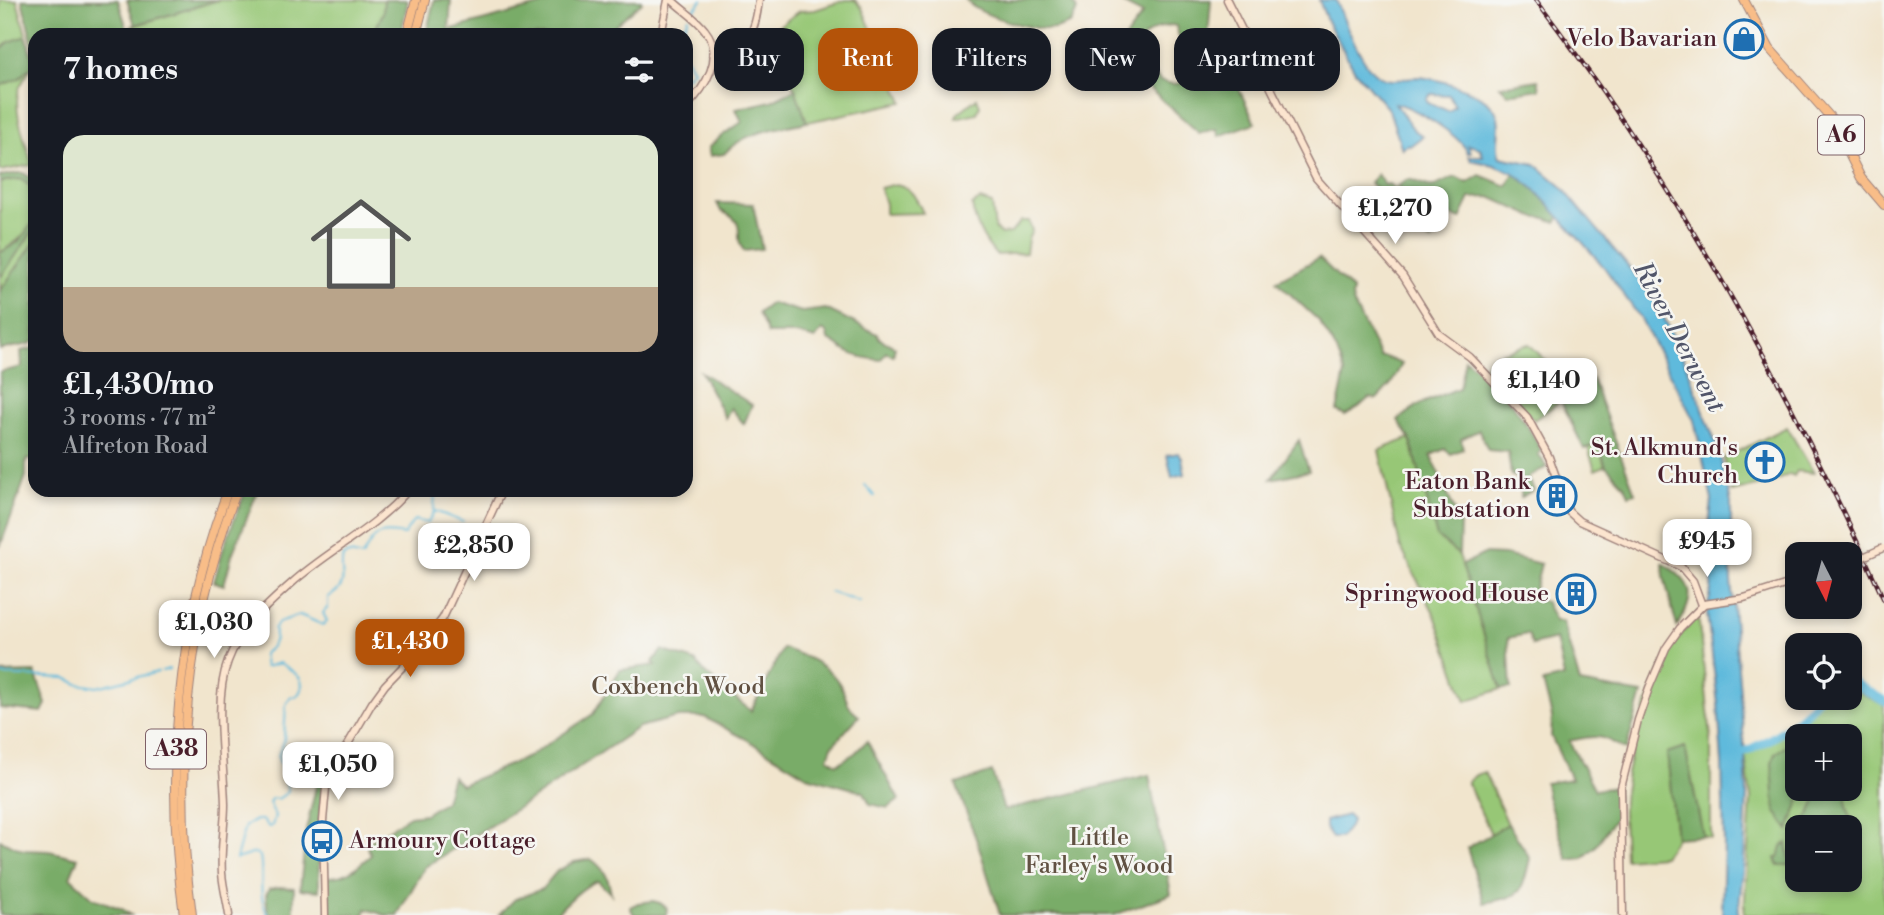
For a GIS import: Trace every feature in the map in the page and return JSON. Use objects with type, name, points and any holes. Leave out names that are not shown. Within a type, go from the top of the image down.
[{"type":"highway","points":[[409,28],[416,0]]},
{"type":"highway","points":[[418,28],[425,0]]},
{"type":"highway","name":"A6","points":[[1744,0],[1770,49],[1832,118],[1861,178],[1884,205]]},
{"type":"highway","name":"A38","points":[[184,915],[174,806],[180,698],[188,640],[200,584],[226,497]]},
{"type":"highway","name":"A38","points":[[192,915],[183,806],[188,698],[207,589],[235,497]]},
{"type":"street","points":[[663,28],[670,0],[703,27],[710,38],[713,54],[709,79],[693,99]]},
{"type":"street","points":[[713,54],[732,51],[749,38],[755,27],[759,0]]},
{"type":"street","points":[[1227,0],[1320,183],[1403,276],[1439,334],[1470,357],[1527,417],[1544,445],[1569,513],[1579,521],[1685,570],[1705,604]]},
{"type":"street","points":[[229,915],[222,871],[225,805],[221,698],[229,657],[242,636],[294,581],[375,522],[401,497]]},
{"type":"street","points":[[326,915],[323,821],[326,788],[338,761],[372,703],[443,618],[499,497]]},
{"type":"street","points":[[1862,557],[1884,547]]},
{"type":"street","points":[[1623,915],[1619,806],[1623,774],[1648,688],[1666,648],[1680,628],[1705,604],[1741,599],[1785,585]]},
{"type":"green space","points":[[0,0],[17,0],[28,42],[28,73],[19,89],[17,107],[28,151],[28,166],[0,171]]},
{"type":"green space","points":[[22,0],[118,0],[127,28],[29,28]]},
{"type":"green space","points":[[127,0],[218,0],[135,25]]},
{"type":"green space","points":[[218,0],[384,0],[383,13],[376,28],[127,28]]},
{"type":"green space","points":[[384,0],[408,0],[402,28],[376,28],[383,13]]},
{"type":"green space","points":[[434,0],[451,0],[449,28],[428,28]]},
{"type":"green space","points":[[560,0],[642,2],[612,28],[456,28]]},
{"type":"green space","points":[[845,0],[855,0],[862,8],[871,28],[818,28],[818,91],[898,91],[903,102],[807,122],[796,91],[804,91],[804,28],[776,28],[800,11],[815,10]]},
{"type":"green space","points":[[966,0],[1072,0],[1077,10],[1071,23],[1051,29],[994,17]]},
{"type":"green space","points":[[1117,0],[1211,0],[1209,28],[1177,28],[1172,25],[1132,28],[1143,14]]},
{"type":"green space","points":[[26,36],[28,70],[20,78],[0,86],[0,50],[9,42]]},
{"type":"green space","points":[[1538,80],[1540,89],[1508,94],[1500,86]]},
{"type":"green space","points":[[1160,81],[1174,84],[1174,91],[1240,91],[1255,123],[1219,136],[1217,129],[1199,133],[1152,91],[1160,91]]},
{"type":"green space","points":[[796,91],[807,122],[752,135],[724,154],[710,156],[708,148],[742,122],[736,109],[771,101]]},
{"type":"green space","points":[[977,98],[980,106],[977,113],[956,118],[957,114]]},
{"type":"green space","points":[[23,173],[28,176],[28,184],[20,179],[0,182],[0,176]]},
{"type":"green space","points":[[1514,173],[1533,188],[1560,217],[1556,222],[1536,218],[1490,197],[1470,198],[1460,219],[1422,203],[1396,187],[1409,179],[1429,186],[1456,177],[1467,183],[1480,175],[1507,186]]},
{"type":"green space","points":[[1377,174],[1384,185],[1389,184],[1404,198],[1449,219],[1431,241],[1384,211],[1387,204],[1376,195],[1379,192],[1370,183]]},
{"type":"green space","points":[[20,179],[28,184],[28,230],[0,253],[0,182]]},
{"type":"green space","points":[[896,184],[910,191],[923,213],[885,214],[880,188]]},
{"type":"green space","points":[[980,200],[992,204],[995,229],[1001,234],[1011,233],[1021,221],[1029,221],[1032,231],[1026,253],[996,255],[977,226],[972,205]]},
{"type":"green space","points":[[717,203],[753,204],[762,249],[744,251],[739,239],[738,225],[721,211]]},
{"type":"green space","points":[[28,229],[28,238],[0,278],[0,253],[18,242]]},
{"type":"green space","points":[[28,238],[28,252],[0,291],[0,278]]},
{"type":"green space","points":[[28,252],[28,344],[0,350],[0,291]]},
{"type":"green space","points":[[1319,258],[1353,291],[1354,305],[1380,357],[1402,364],[1391,384],[1377,399],[1369,398],[1345,415],[1337,411],[1345,373],[1336,349],[1319,321],[1276,281]]},
{"type":"green space","points":[[771,303],[802,312],[826,309],[877,334],[880,339],[895,347],[893,356],[886,352],[881,360],[851,354],[828,340],[827,333],[822,330],[815,339],[799,334],[768,334],[758,313]]},
{"type":"green space","points":[[1529,344],[1562,377],[1570,394],[1534,420],[1484,367],[1495,355]]},
{"type":"green space","points":[[28,350],[28,460],[26,476],[0,547],[0,372],[22,367],[21,351]]},
{"type":"green space","points":[[1465,359],[1488,378],[1518,412],[1541,451],[1538,454],[1547,467],[1528,477],[1534,490],[1521,497],[1522,480],[1511,475],[1508,452],[1488,450],[1479,430],[1461,439],[1463,449],[1451,454],[1445,449],[1431,455],[1460,524],[1459,555],[1437,537],[1410,438],[1398,420],[1418,405],[1459,388]]},
{"type":"green space","points":[[701,372],[752,405],[744,424],[731,408],[725,418]]},
{"type":"green space","points":[[1562,377],[1592,379],[1635,493],[1629,495],[1625,486],[1606,466],[1598,444],[1584,449],[1561,401],[1570,394]]},
{"type":"green space","points":[[1787,427],[1814,473],[1797,471],[1794,476],[1790,474],[1773,482],[1732,492],[1724,458]]},
{"type":"green space","points":[[1410,438],[1437,537],[1459,555],[1501,689],[1466,701],[1434,613],[1400,546],[1379,450]]},
{"type":"green space","points":[[1299,440],[1309,471],[1271,479]]},
{"type":"green space","points":[[1598,444],[1605,466],[1595,470],[1588,448]]},
{"type":"green space","points":[[243,497],[255,497],[232,555],[224,585],[214,582],[224,546]]},
{"type":"green space","points":[[1484,554],[1505,555],[1541,564],[1532,600],[1545,601],[1555,621],[1562,621],[1580,683],[1642,694],[1626,750],[1599,737],[1569,741],[1595,790],[1617,787],[1616,817],[1596,846],[1583,858],[1568,860],[1545,783],[1571,779],[1551,736],[1552,717],[1543,682],[1564,677],[1556,639],[1532,645],[1528,634],[1508,638],[1511,688],[1501,689],[1462,565]]},
{"type":"green space","points":[[1663,563],[1681,577],[1689,591],[1687,606],[1677,627],[1664,577]]},
{"type":"green space","points":[[1698,614],[1711,738],[1711,838],[1703,836],[1685,747],[1667,753],[1676,838],[1663,856],[1625,859],[1623,801],[1640,725],[1669,653]]},
{"type":"green space","name":"Coxbench Wood","points":[[783,648],[821,665],[842,687],[849,705],[859,716],[832,746],[828,758],[837,764],[855,753],[867,741],[899,800],[888,808],[870,804],[864,792],[807,776],[704,717],[678,717],[639,727],[425,867],[397,915],[385,915],[366,909],[364,915],[329,915],[327,877],[351,871],[371,855],[366,844],[410,816],[425,814],[445,801],[452,776],[461,785],[528,757],[593,714],[620,670],[656,665],[653,662],[662,650],[695,661],[707,675],[751,711]]},
{"type":"green space","points":[[35,672],[46,704],[42,712],[0,708],[0,673]]},
{"type":"green space","points":[[1862,693],[1884,705],[1884,915],[1744,915],[1751,798],[1745,756],[1785,732],[1785,801],[1862,801],[1862,724],[1796,724],[1811,710],[1862,710]]},
{"type":"green space","points":[[1685,747],[1703,836],[1676,838],[1667,753]]},
{"type":"green space","points":[[1785,747],[1785,801],[1799,801],[1794,815],[1785,815],[1785,825],[1775,811],[1772,763],[1775,753]]},
{"type":"green space","points":[[322,760],[329,763],[329,773],[323,790],[320,815],[319,891],[300,889],[306,830]]},
{"type":"green space","name":"Little Farley's Wood","points":[[992,772],[1004,810],[1149,775],[1171,894],[1114,915],[1000,915],[956,784]]},
{"type":"green space","points":[[1484,772],[1508,824],[1491,834],[1467,782]]},
{"type":"green space","points":[[1816,801],[1846,801],[1850,815],[1809,815]]},
{"type":"green space","points":[[1508,824],[1530,858],[1522,887],[1506,898],[1484,903],[1467,848]]},
{"type":"green space","points":[[0,840],[23,850],[49,851],[78,858],[70,877],[93,898],[131,915],[0,915]]},
{"type":"green space","points":[[1785,844],[1785,865],[1778,865],[1776,858],[1779,858]]},
{"type":"green space","points":[[591,859],[606,874],[611,894],[598,881],[581,890],[555,915],[499,915],[515,899],[542,889],[557,871],[574,862]]},
{"type":"green space","points":[[294,888],[294,915],[268,915],[266,895],[269,889]]},
{"type":"green space","points":[[653,901],[667,908],[666,915],[634,915],[630,907],[638,903]]},
{"type":"water","points":[[1319,0],[1336,0],[1359,52],[1377,75],[1388,80],[1418,77],[1436,80],[1468,90],[1486,100],[1498,118],[1500,157],[1535,164],[1561,186],[1647,289],[1659,307],[1685,362],[1719,452],[1731,503],[1731,580],[1747,794],[1738,915],[1722,915],[1722,763],[1707,614],[1712,583],[1709,526],[1712,500],[1694,420],[1641,319],[1604,267],[1533,188],[1514,173],[1471,160],[1469,156],[1483,156],[1480,148],[1468,145],[1471,152],[1468,153],[1456,138],[1436,123],[1395,103],[1414,130],[1423,136],[1402,149],[1389,110],[1355,71],[1340,44],[1340,28],[1331,28]],"holes":[[[1431,94],[1449,95],[1455,106],[1449,111],[1428,103],[1426,99]]]},
{"type":"water","points":[[1178,453],[1182,458],[1185,474],[1172,477],[1167,455]]},
{"type":"water","points":[[1347,815],[1352,820],[1351,824],[1340,838],[1332,838],[1325,828],[1325,821]]},
{"type":"waterway","points":[[691,13],[702,0]]},
{"type":"waterway","points":[[683,28],[688,17]]},
{"type":"waterway","points":[[865,485],[874,496]]},
{"type":"waterway","points":[[268,915],[263,901],[260,856],[255,853],[236,859],[245,826],[256,820],[262,820],[269,827],[272,826],[275,816],[269,802],[272,798],[278,799],[288,792],[278,757],[284,739],[286,704],[291,697],[296,697],[302,686],[298,677],[280,663],[265,667],[263,654],[273,643],[274,629],[279,622],[300,615],[323,625],[327,621],[323,613],[328,607],[328,597],[342,584],[343,556],[350,554],[362,557],[377,536],[387,533],[404,535],[414,520],[428,523],[434,511],[435,497]]},
{"type":"waterway","points":[[435,511],[463,522]]},
{"type":"waterway","points":[[830,592],[859,602]]},
{"type":"waterway","points":[[162,671],[169,669]]},
{"type":"waterway","points":[[0,675],[66,678],[78,684],[97,687],[158,672]]},
{"type":"waterway","points":[[1862,688],[1884,701]]},
{"type":"waterway","points":[[1738,755],[1771,739],[1808,710]]},
{"type":"railway","points":[[1536,0],[1636,141],[1727,290],[1810,444],[1884,600]]},
{"type":"place","name":"Velo Bavarian","points":[[1744,39]]},
{"type":"place","name":"St. Alkmund's Church","points":[[1765,462]]},
{"type":"place","name":"Eaton Bank Substation","points":[[1557,496]]},
{"type":"place","name":"Springwood House","points":[[1576,594]]},
{"type":"place","name":"Armoury Cottage","points":[[322,841]]},
{"type":"water label","name":"River Derwent","points":[[1679,337]]}]
